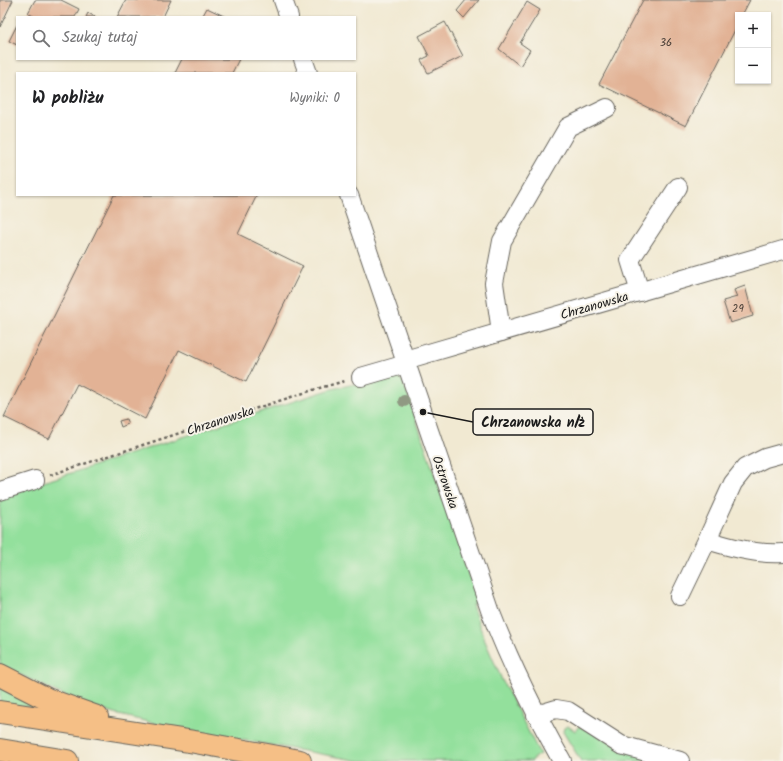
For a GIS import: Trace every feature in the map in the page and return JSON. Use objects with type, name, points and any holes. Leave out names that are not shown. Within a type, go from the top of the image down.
[{"type":"highway","points":[[0,675],[47,699],[85,713],[132,728],[195,742]]},
{"type":"highway","points":[[0,712],[195,742],[300,761]]},
{"type":"highway","points":[[0,750],[67,761]]},
{"type":"street","points":[[283,0],[289,16]]},
{"type":"street","points":[[303,60],[308,72]]},
{"type":"street","points":[[501,332],[494,283],[502,240],[568,127],[607,108]]},
{"type":"street","points":[[640,292],[630,260],[678,187]]},
{"type":"street","name":"Ostrowska","points":[[349,196],[491,613],[516,673],[536,715],[562,761]]},
{"type":"street","name":"Chrzanowska","points":[[360,377],[501,332],[783,250]]},
{"type":"street","points":[[680,596],[733,483],[745,468],[765,458],[783,453]]},
{"type":"street","points":[[0,491],[36,480]]},
{"type":"street","points":[[707,540],[730,548],[775,554],[783,553]]},
{"type":"street","points":[[536,715],[556,709],[568,711],[621,744],[680,761]]},
{"type":"path","name":"Chrzanowska","points":[[36,480],[316,389],[360,377]]},
{"type":"green space","points":[[395,375],[400,378],[404,384],[475,594],[476,603],[472,605],[485,641],[503,682],[540,754],[532,761],[360,761],[170,727],[115,714],[80,703],[0,665],[0,496],[332,389]]},
{"type":"green space","points":[[0,683],[49,708],[0,704]]},
{"type":"green space","points":[[568,726],[575,731],[579,726],[650,761],[581,761],[563,732],[564,728]]},
{"type":"building","points":[[0,0],[13,0],[0,27]]},
{"type":"building","points":[[35,0],[61,0],[79,9],[76,16],[33,16],[28,13]]},
{"type":"building","points":[[126,0],[171,0],[163,16],[118,16]]},
{"type":"building","points":[[466,0],[479,0],[464,18],[457,11]]},
{"type":"building","points":[[643,0],[750,0],[744,12],[735,12],[735,30],[686,126],[599,84]]},
{"type":"building","points":[[527,2],[540,10],[520,43],[530,50],[520,66],[499,49]]},
{"type":"building","points":[[207,8],[224,16],[203,16]]},
{"type":"building","points":[[88,13],[94,16],[86,16]]},
{"type":"building","points":[[445,22],[463,56],[428,73],[421,60],[429,56],[419,36]]},
{"type":"building","points":[[16,27],[16,44],[9,41]]},
{"type":"building","points":[[182,60],[238,60],[232,72],[176,72]]},
{"type":"building","points":[[114,196],[257,196],[238,234],[303,266],[246,382],[179,350],[145,419],[77,384],[49,439],[4,417]]},
{"type":"building","points":[[745,286],[753,316],[730,323],[723,301],[737,297],[734,290]]},
{"type":"building","points":[[126,419],[128,424],[121,427],[119,421]]},
{"type":"place","name":"Chrzanowska n/ż","points":[[423,412]]}]
